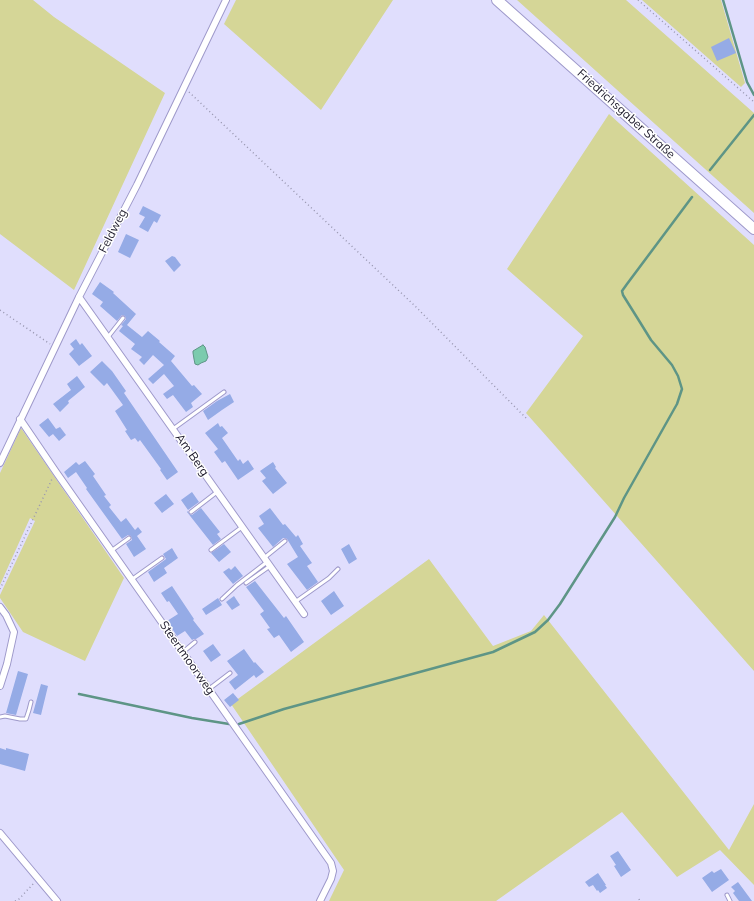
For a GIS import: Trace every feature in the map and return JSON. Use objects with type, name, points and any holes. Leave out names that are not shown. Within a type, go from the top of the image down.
[{"type":"main road","name":"Friedrichsgaber Straße","points":[[498,0],[754,229]]},
{"type":"street","name":"Feldweg","points":[[0,463],[20,419],[137,185],[226,0]]},
{"type":"street","name":"Am Berg","points":[[80,297],[304,614]]},
{"type":"street","name":"Steertmoorweg","points":[[20,419],[131,580],[331,864],[333,871],[331,879],[320,901]]},
{"type":"street","points":[[0,607],[6,615],[14,632],[7,664],[0,686]]},
{"type":"street","points":[[0,833],[57,901]]},
{"type":"lane","points":[[108,337],[123,318]]},
{"type":"lane","points":[[173,429],[224,392]]},
{"type":"lane","points":[[191,512],[217,492]]},
{"type":"lane","points":[[211,550],[242,527]]},
{"type":"lane","points":[[111,551],[129,538]]},
{"type":"lane","points":[[246,583],[285,542]]},
{"type":"lane","points":[[131,580],[162,558]]},
{"type":"lane","points":[[222,599],[237,585],[267,562]]},
{"type":"lane","points":[[296,602],[329,578],[338,569]]},
{"type":"lane","points":[[183,652],[195,642]]},
{"type":"lane","points":[[209,689],[230,673]]},
{"type":"lane","points":[[0,717],[5,716],[20,720],[26,719],[31,702]]},
{"type":"lane","points":[[727,895],[730,901]]},
{"type":"path","points":[[638,0],[754,102]]},
{"type":"path","points":[[184,87],[414,305],[526,418]]},
{"type":"path","points":[[0,310],[55,348]]},
{"type":"path","points":[[0,589],[56,472]]},
{"type":"path","points":[[15,901],[19,899],[38,878]]},
{"type":"shaded area","points":[[0,0],[33,0],[54,17],[165,93],[74,290],[0,234]]},
{"type":"shaded area","points":[[236,0],[393,0],[321,110],[224,24]]},
{"type":"shaded area","points":[[517,0],[626,0],[754,113],[754,213]]},
{"type":"shaded area","points":[[642,0],[721,0],[745,83],[741,87]]},
{"type":"shaded area","points":[[609,114],[754,245],[754,671],[526,413],[583,336],[507,269]]},
{"type":"shaded area","points":[[203,345],[208,357],[206,361],[198,365],[195,364],[193,351]]},
{"type":"shaded area","points":[[21,428],[124,578],[85,661],[23,632],[0,598],[0,595],[35,521],[30,518],[0,585],[0,473]]},
{"type":"shaded area","points":[[429,559],[493,646],[531,631],[544,615],[729,850],[754,804],[754,885],[720,850],[677,877],[622,812],[496,901],[329,901],[344,870],[231,704]]},
{"type":"building","points":[[729,38],[736,53],[717,61],[711,47]]},
{"type":"building","points":[[143,206],[161,215],[157,223],[154,221],[148,232],[139,227],[145,217],[139,214]]},
{"type":"building","points":[[126,234],[139,240],[130,258],[118,252]]},
{"type":"building","points":[[172,256],[175,257],[181,265],[174,272],[165,261]]},
{"type":"building","points":[[100,282],[114,292],[113,293],[136,314],[127,325],[142,337],[148,331],[160,341],[159,342],[175,356],[171,361],[192,386],[194,385],[202,394],[191,403],[193,407],[186,412],[173,395],[167,399],[163,394],[174,386],[164,374],[153,384],[148,379],[164,365],[153,355],[144,365],[139,360],[142,357],[131,349],[135,344],[119,331],[123,326],[121,325],[126,319],[125,316],[122,315],[117,321],[100,306],[103,302],[92,294]]},
{"type":"building","points":[[76,339],[80,345],[82,343],[92,356],[79,366],[69,354],[74,349],[70,344]]},
{"type":"building","points":[[102,361],[112,371],[126,391],[124,393],[178,472],[167,480],[140,440],[138,442],[135,438],[131,440],[125,431],[127,430],[115,411],[123,405],[107,383],[104,386],[90,372]]},
{"type":"building","points":[[77,376],[85,387],[68,401],[69,403],[60,412],[53,404],[71,390],[67,384]]},
{"type":"building","points":[[230,394],[234,402],[208,420],[203,411]]},
{"type":"building","points":[[48,418],[56,429],[60,427],[66,435],[59,441],[53,434],[49,437],[39,425]]},
{"type":"building","points":[[218,423],[220,427],[222,426],[228,433],[222,438],[238,461],[240,459],[243,464],[248,460],[254,469],[238,480],[225,461],[222,463],[214,452],[218,449],[205,433]]},
{"type":"building","points":[[85,461],[95,474],[93,476],[106,495],[104,496],[111,505],[109,507],[121,522],[126,518],[135,530],[138,527],[142,532],[137,536],[146,549],[134,557],[126,544],[132,540],[131,536],[128,535],[122,539],[86,489],[87,488],[76,472],[68,478],[64,472],[76,462],[79,465]]},
{"type":"building","points":[[273,462],[276,467],[275,468],[287,483],[273,494],[262,481],[266,478],[260,471]]},
{"type":"building","points":[[192,492],[199,502],[188,510],[181,500]]},
{"type":"building","points":[[166,494],[174,504],[162,513],[154,503]]},
{"type":"building","points":[[201,508],[220,532],[217,534],[221,539],[213,545],[187,512],[188,511],[189,514],[192,515]]},
{"type":"building","points":[[270,508],[283,525],[285,524],[296,537],[298,535],[303,544],[300,546],[312,563],[307,566],[318,582],[307,590],[287,564],[298,557],[287,539],[283,538],[273,547],[258,528],[264,524],[259,516]]},
{"type":"building","points":[[224,544],[231,552],[219,562],[211,553]]},
{"type":"building","points":[[349,544],[357,559],[349,564],[341,549]]},
{"type":"building","points":[[172,548],[178,558],[164,568],[167,573],[154,582],[148,572],[166,559],[163,554]]},
{"type":"building","points":[[235,566],[243,576],[233,584],[223,572],[229,568],[231,570]]},
{"type":"building","points":[[255,581],[284,618],[286,616],[304,642],[291,652],[279,635],[274,638],[267,629],[270,628],[260,614],[264,611],[246,587]]},
{"type":"building","points":[[172,586],[194,619],[193,620],[204,634],[196,639],[192,640],[185,631],[177,636],[167,621],[178,614],[161,593]]},
{"type":"building","points":[[334,591],[344,606],[331,615],[321,601]]},
{"type":"building","points":[[234,596],[240,605],[232,610],[226,602]]},
{"type":"building","points":[[218,598],[222,605],[206,615],[202,609]]},
{"type":"building","points":[[213,644],[221,655],[211,662],[203,651]]},
{"type":"building","points":[[244,649],[254,663],[255,662],[264,672],[256,678],[254,675],[235,690],[229,682],[238,675],[227,661]]},
{"type":"building","points":[[18,671],[28,674],[16,715],[6,713]]},
{"type":"building","points":[[41,684],[48,686],[41,715],[33,713]]},
{"type":"building","points":[[233,693],[239,700],[230,707],[224,700]]},
{"type":"building","points":[[0,748],[6,750],[6,748],[29,754],[25,771],[0,764]]},
{"type":"building","points":[[618,851],[631,870],[621,877],[610,856]]},
{"type":"building","points":[[721,869],[729,880],[712,892],[702,878],[712,871],[714,873]]},
{"type":"building","points":[[598,873],[607,888],[600,893],[593,885],[589,887],[585,882]]},
{"type":"building","points":[[738,882],[752,901],[739,901],[733,893],[735,891],[731,887]]},
{"type":"waterway","points":[[723,0],[747,82],[754,95]]},
{"type":"waterway","points":[[710,170],[754,115]]},
{"type":"waterway","points":[[239,724],[284,709],[493,652],[535,632],[548,620],[560,604],[615,517],[624,498],[677,404],[682,389],[678,376],[672,365],[651,340],[622,291],[692,197]]},
{"type":"waterway","points":[[79,694],[192,718],[229,724]]}]
